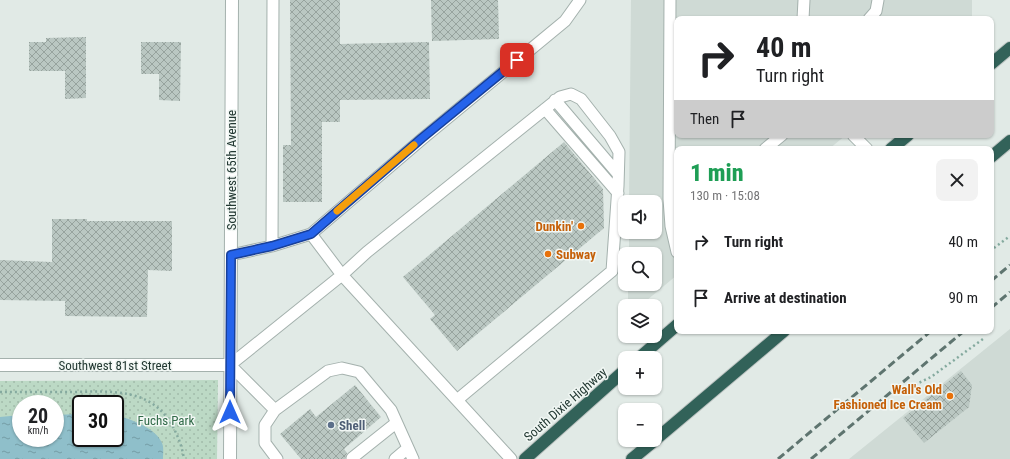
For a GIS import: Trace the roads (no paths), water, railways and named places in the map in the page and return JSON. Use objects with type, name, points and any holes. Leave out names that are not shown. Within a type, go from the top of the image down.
[{"type":"highway","points":[[994,61],[1010,48]]},
{"type":"highway","points":[[895,146],[904,138]]},
{"type":"highway","points":[[994,154],[1010,141]]},
{"type":"highway","points":[[647,351],[674,328]]},
{"type":"highway","points":[[662,434],[780,334]]},
{"type":"highway","name":"South Dixie Highway","points":[[525,459],[618,376]]},
{"type":"highway","points":[[632,459],[647,447]]},
{"type":"street","name":"Southwest 65th Avenue","points":[[230,459],[232,0]]},
{"type":"street","name":"Southwest 81st Street","points":[[0,366],[230,364]]},
{"type":"lane","points":[[272,246],[273,0]]},
{"type":"lane","points":[[231,255],[272,246],[311,234],[422,138],[565,21],[580,0]]},
{"type":"lane","points":[[670,0],[669,170],[674,224]]},
{"type":"lane","points":[[803,16],[804,0]]},
{"type":"lane","points":[[871,16],[876,10],[878,0]]},
{"type":"lane","points":[[275,410],[230,364],[342,275],[367,252],[555,100],[571,94],[581,100],[610,136],[619,152],[618,193],[612,271],[457,400]]},
{"type":"lane","points":[[555,100],[618,174]]},
{"type":"lane","points":[[545,109],[618,193]]},
{"type":"lane","points":[[769,146],[778,138]]},
{"type":"lane","points":[[856,138],[864,146]]},
{"type":"lane","points":[[311,234],[342,275],[511,459]]},
{"type":"lane","points":[[277,459],[265,443],[265,425],[275,410],[328,371],[342,368],[359,372],[391,410],[412,459]]},
{"type":"lane","points":[[352,458],[396,423]]},
{"type":"lane","points":[[395,459],[408,448]]},
{"type":"water","points":[[72,414],[72,447],[124,447],[124,418],[142,424],[159,437],[163,445],[163,459],[0,459],[0,417],[12,416],[12,447],[64,447],[64,415]]},
{"type":"railway","points":[[994,278],[1010,265]]},
{"type":"railway","points":[[994,305],[1010,292]]},
{"type":"railway","points":[[778,459],[927,334]]},
{"type":"railway","points":[[811,459],[960,334]]},
{"type":"place","name":"Dunkin'","points":[[581,226]]},
{"type":"place","name":"Subway","points":[[548,254]]},
{"type":"place","name":"Wall's Old Fashioned Ice Cream","points":[[950,396]]},
{"type":"place","name":"Shell","points":[[331,425]]},
{"type":"park label","name":"Fuchs Park","points":[[166,420]]}]
